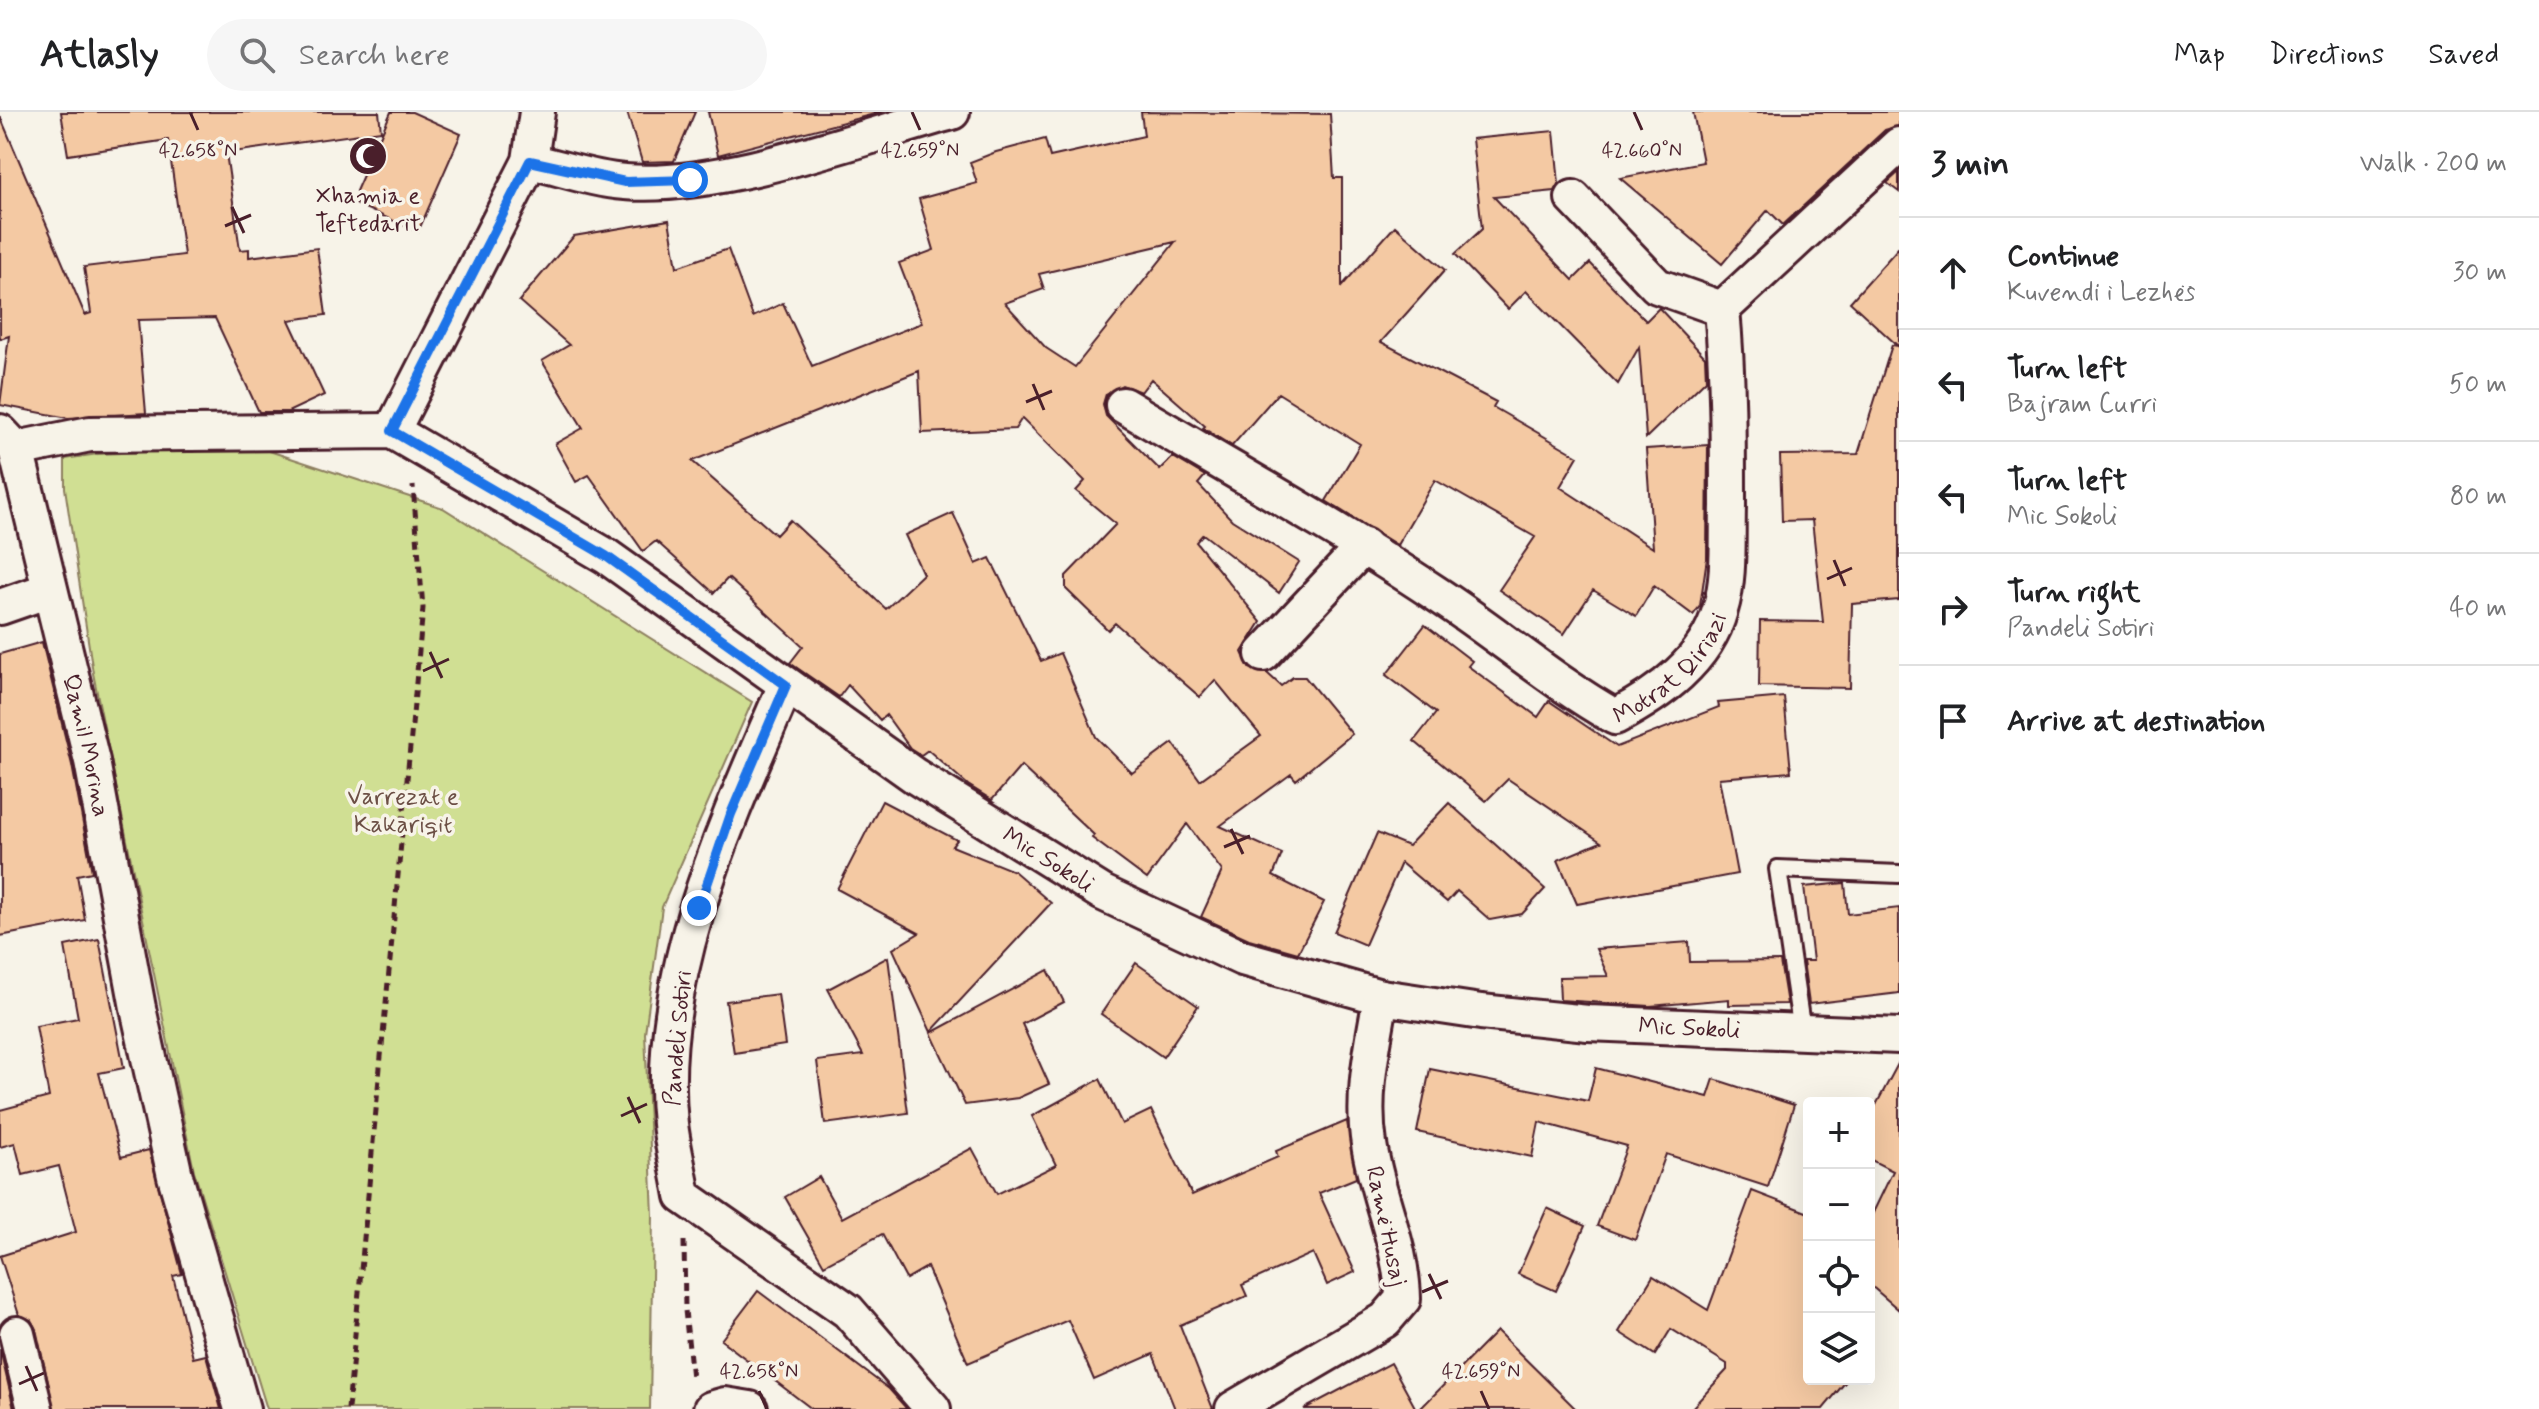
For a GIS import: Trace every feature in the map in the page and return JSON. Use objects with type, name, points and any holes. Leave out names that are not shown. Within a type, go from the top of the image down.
[{"type":"street","points":[[401,436],[530,161],[537,112]]},
{"type":"street","points":[[530,161],[625,182],[690,180],[782,160],[952,112]]},
{"type":"street","points":[[1573,198],[1657,286],[1722,309],[1899,145]]},
{"type":"street","name":"Motrat Qiriazi","points":[[1123,405],[1364,546],[1454,605],[1572,692],[1615,717],[1655,696],[1692,662],[1720,612],[1727,556],[1729,384],[1722,309]]},
{"type":"street","name":"Qamil Morina","points":[[242,1409],[175,1176],[138,1008],[92,761],[8,441],[90,434],[401,436]]},
{"type":"street","name":"Mic Sokoli","points":[[401,436],[606,556],[915,776],[1103,893],[1242,958],[1381,997],[1588,1023],[1899,1036]]},
{"type":"street","points":[[1263,654],[1364,546]]},
{"type":"street","points":[[0,607],[49,590]]},
{"type":"street","name":"Pandeli Sotiri","points":[[683,1196],[670,1122],[669,1068],[684,957],[731,814],[786,685]]},
{"type":"street","name":"Ramë Husaj","points":[[1233,1409],[1385,1320],[1403,1299],[1402,1272],[1369,1143],[1367,1082],[1381,997]]},
{"type":"street","points":[[683,1196],[848,1311],[933,1409]]},
{"type":"street","points":[[17,1334],[35,1409]]},
{"type":"street","points":[[711,1409],[725,1405],[750,1409]]},
{"type":"lane","points":[[1802,1032],[1778,869],[1899,874]]},
{"type":"path","points":[[348,1409],[423,608],[401,436]]},
{"type":"path","points":[[683,1196],[685,1310],[692,1381]]},
{"type":"green space","name":"Varrezat e Kakariqit","points":[[257,447],[443,508],[752,702],[662,907],[645,1033],[653,1215],[650,1409],[267,1409],[194,1171],[93,673],[65,488],[65,459],[98,454]]},
{"type":"building","points":[[61,112],[379,112],[381,131],[226,153],[240,250],[249,249],[249,257],[317,248],[326,315],[289,320],[324,395],[288,412],[259,412],[215,318],[138,320],[146,413],[68,418],[0,405],[9,336],[0,339],[0,116],[85,315],[91,313],[84,267],[184,255],[168,140],[68,155]]},
{"type":"building","points":[[391,112],[412,112],[461,134],[418,232],[356,204],[356,191]]},
{"type":"building","points":[[627,112],[695,112],[674,161],[642,162]]},
{"type":"building","points":[[708,112],[882,112],[718,155]]},
{"type":"building","points":[[1141,112],[1330,114],[1334,178],[1342,178],[1342,286],[1395,226],[1445,270],[1381,342],[1496,402],[1493,407],[1578,456],[1560,487],[1653,548],[1646,449],[1708,445],[1707,558],[1700,606],[1693,615],[1654,586],[1636,616],[1593,590],[1564,634],[1499,590],[1535,537],[1435,480],[1397,545],[1326,501],[1360,444],[1278,393],[1232,446],[1203,428],[1205,426],[1151,379],[1141,392],[1122,385],[1106,394],[1103,404],[1106,416],[1160,470],[1173,457],[1205,476],[1198,484],[1232,520],[1299,562],[1279,593],[1203,534],[1196,542],[1261,622],[1242,652],[1249,668],[1267,673],[1281,686],[1293,677],[1305,677],[1352,734],[1296,780],[1291,774],[1220,826],[1282,854],[1273,876],[1324,902],[1298,953],[1249,939],[1201,917],[1222,871],[1187,824],[1147,879],[1092,838],[1094,835],[1021,766],[992,800],[968,785],[928,750],[921,755],[910,748],[886,715],[880,720],[848,685],[839,697],[790,663],[803,646],[728,578],[714,593],[656,541],[643,551],[589,475],[576,482],[555,444],[583,428],[542,361],[569,345],[519,301],[574,236],[669,220],[677,267],[728,249],[753,317],[783,303],[812,366],[922,323],[899,263],[934,250],[919,199],[977,183],[970,162],[1045,139],[1050,157],[1144,136]],"holes":[[[1175,242],[1075,367],[1046,348],[1005,303],[1044,289],[1039,274]],[[919,371],[922,433],[1015,429],[1022,418],[1085,481],[1076,491],[1116,524],[1066,576],[1066,589],[1108,630],[1115,623],[1200,697],[1215,680],[1261,736],[1200,780],[1173,743],[1132,773],[1096,737],[1060,653],[1041,661],[990,558],[976,564],[953,513],[905,535],[923,574],[886,609],[790,520],[776,535],[692,461]]]},
{"type":"building","points":[[1693,112],[1899,112],[1899,126],[1885,130],[1783,225],[1768,210],[1722,264],[1620,178],[1703,162]]},
{"type":"building","points":[[1554,131],[1559,184],[1555,191],[1494,197],[1573,280],[1590,263],[1646,321],[1659,308],[1705,357],[1706,380],[1646,438],[1639,347],[1618,384],[1526,291],[1508,309],[1455,254],[1482,229],[1472,139]]},
{"type":"building","points":[[1899,172],[1899,192],[1887,183]]},
{"type":"building","points":[[1899,247],[1899,600],[1852,604],[1850,688],[1759,686],[1760,621],[1823,622],[1812,520],[1782,521],[1780,455],[1858,454],[1892,345],[1898,346],[1850,302]]},
{"type":"building","points":[[1425,625],[1472,661],[1468,666],[1538,717],[1549,701],[1617,747],[1719,707],[1718,703],[1784,697],[1791,772],[1719,778],[1737,874],[1577,904],[1558,860],[1601,842],[1508,779],[1486,801],[1414,741],[1436,713],[1386,675]]},
{"type":"building","points":[[42,642],[72,765],[92,872],[77,875],[85,920],[0,936],[0,654]]},
{"type":"building","points":[[882,801],[957,840],[952,846],[1014,871],[1051,903],[931,1032],[893,949],[919,933],[837,889]]},
{"type":"building","points":[[1449,803],[1545,889],[1522,914],[1490,920],[1457,891],[1447,902],[1401,863],[1365,945],[1334,932],[1377,833],[1408,846]]},
{"type":"building","points":[[1845,883],[1848,914],[1899,908],[1899,993],[1809,1004],[1803,961],[1813,961],[1804,887]]},
{"type":"building","points":[[99,939],[124,1068],[99,1073],[121,1157],[149,1150],[182,1274],[173,1276],[193,1358],[206,1355],[221,1409],[54,1409],[36,1329],[31,1320],[19,1315],[0,1256],[76,1232],[59,1166],[23,1175],[15,1143],[0,1147],[0,1110],[49,1097],[36,1026],[78,1018],[65,946]]},
{"type":"building","points":[[1689,942],[1690,962],[1780,961],[1787,1004],[1729,1005],[1729,999],[1650,1006],[1560,1000],[1559,977],[1608,976],[1596,949]]},
{"type":"building","points":[[888,957],[908,1113],[825,1124],[817,1061],[863,1055],[828,989]]},
{"type":"building","points":[[1136,963],[1198,1006],[1163,1057],[1101,1014]]},
{"type":"building","points":[[1048,970],[1064,1002],[1022,1024],[1049,1084],[1018,1098],[965,1105],[931,1033]]},
{"type":"building","points":[[778,994],[785,1045],[734,1053],[726,1001]]},
{"type":"building","points":[[1899,1062],[1899,1310],[1875,1289],[1875,1208],[1893,1171],[1875,1162],[1875,1107]]},
{"type":"building","points":[[1596,1068],[1708,1097],[1714,1079],[1794,1105],[1768,1187],[1666,1154],[1635,1240],[1597,1226],[1627,1146],[1539,1122],[1532,1157],[1417,1132],[1430,1069],[1588,1101]]},
{"type":"building","points":[[1100,1079],[1122,1124],[1151,1110],[1192,1195],[1278,1157],[1276,1151],[1347,1121],[1356,1178],[1319,1193],[1355,1272],[1327,1285],[1313,1253],[1242,1285],[1247,1296],[1180,1325],[1213,1409],[1175,1409],[1153,1354],[1094,1380],[1068,1320],[968,1363],[927,1267],[906,1279],[882,1234],[824,1265],[785,1197],[819,1177],[842,1218],[972,1148],[997,1194],[1056,1165],[1032,1116]]},
{"type":"building","points":[[1752,1191],[1803,1211],[1803,1385],[1843,1385],[1823,1409],[1691,1409],[1727,1370],[1727,1364],[1671,1329],[1655,1355],[1619,1332],[1653,1276],[1708,1310]]},
{"type":"building","points":[[1547,1208],[1585,1226],[1556,1291],[1518,1274]]},
{"type":"building","points":[[758,1291],[889,1389],[907,1409],[812,1409],[721,1340]]},
{"type":"building","points":[[1497,1331],[1576,1409],[1420,1409]]},
{"type":"building","points":[[0,1349],[14,1409],[0,1409]]},
{"type":"building","points":[[1391,1363],[1416,1409],[1304,1409]]},
{"type":"place","name":"Xhamia e Teftedarit","points":[[368,156]]},
{"type":"route","points":[[690,180],[625,182],[530,161],[392,431],[606,556],[786,685],[731,814],[699,908]]}]
